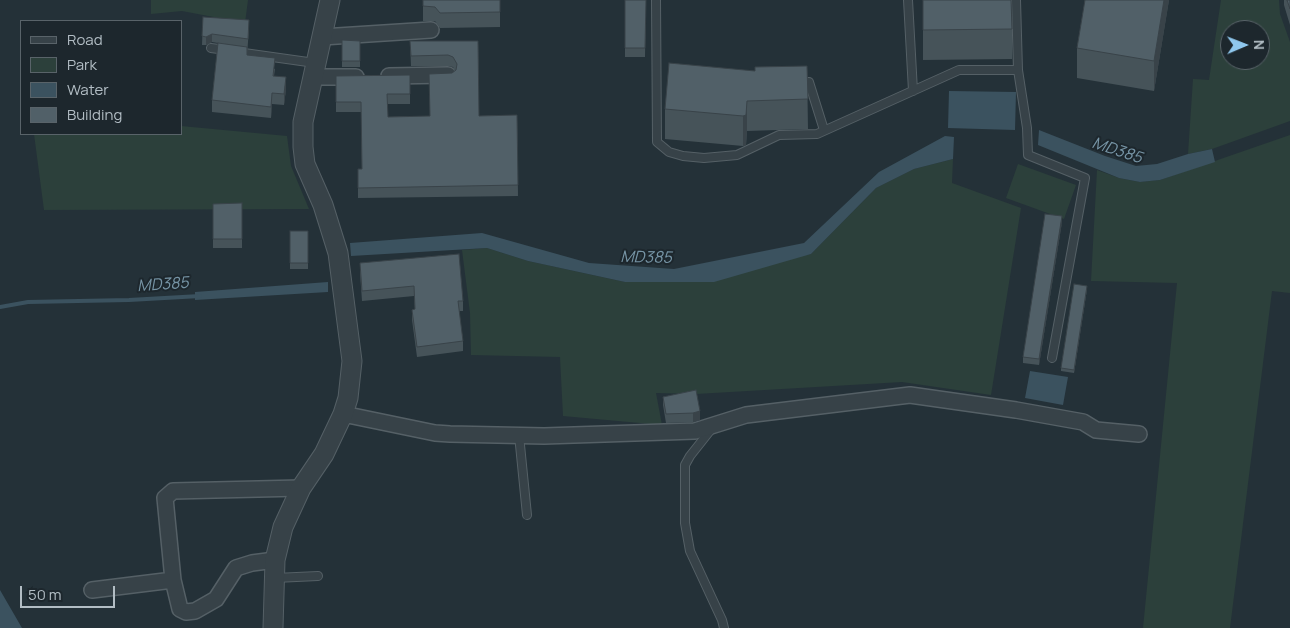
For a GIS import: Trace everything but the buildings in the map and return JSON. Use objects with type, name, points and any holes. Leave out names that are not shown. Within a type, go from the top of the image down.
[{"type":"street","points":[[273,628],[275,569],[283,527],[302,488],[324,454],[343,414],[348,398],[352,361],[338,253],[323,205],[305,164],[303,147],[304,122],[330,0]]},
{"type":"street","points":[[322,37],[431,30]]},
{"type":"street","points":[[315,70],[448,76]]},
{"type":"street","points":[[343,414],[436,432],[519,435],[695,431],[746,415],[910,395],[1016,410],[1083,422],[1096,430],[1139,434]]},
{"type":"street","points":[[275,569],[252,564],[236,568],[216,599],[195,611],[186,612],[180,609],[173,580],[165,498],[173,491],[302,488]]},
{"type":"street","points":[[92,590],[173,580]]},
{"type":"lane","points":[[656,0],[657,142],[669,152],[683,156],[704,158],[737,155],[779,135],[817,134],[959,70],[1018,70]]},
{"type":"lane","points":[[908,0],[913,90]]},
{"type":"lane","points":[[1016,0],[1018,70],[1027,128],[1028,155],[1085,178],[1052,358]]},
{"type":"lane","points":[[211,48],[315,70]]},
{"type":"lane","points":[[657,73],[666,74]]},
{"type":"lane","points":[[790,81],[809,82],[824,130]]},
{"type":"lane","points":[[714,425],[685,465],[685,523],[690,551],[724,628]]},
{"type":"lane","points":[[519,435],[527,515]]},
{"type":"lane","points":[[275,569],[318,576]]},
{"type":"green space","points":[[151,0],[248,0],[245,23],[182,11],[151,14]]},
{"type":"green space","points":[[1221,0],[1279,0],[1280,14],[1290,42],[1290,121],[1212,149],[1188,154],[1193,79],[1209,80]]},
{"type":"green space","points":[[182,126],[287,136],[291,166],[309,209],[44,210],[34,135],[182,135]]},
{"type":"green space","points":[[1290,135],[1290,293],[1272,291],[1230,628],[1143,628],[1177,283],[1091,281],[1097,170],[1119,178],[1140,182],[1160,180]]},
{"type":"green space","points":[[953,159],[952,183],[1021,208],[991,395],[902,382],[696,394],[656,393],[662,425],[563,416],[560,357],[471,355],[470,313],[462,250],[487,248],[528,261],[625,282],[811,254],[876,188],[914,169]]},
{"type":"green space","points":[[1018,164],[1076,185],[1064,219],[1006,198]]},
{"type":"water","points":[[949,91],[1016,92],[1015,130],[948,128]]},
{"type":"water","points":[[1039,130],[1136,166],[1157,164],[1212,149],[1215,162],[1160,180],[1140,182],[1119,178],[1038,145]]},
{"type":"water","points":[[945,136],[954,137],[953,159],[914,169],[876,188],[811,254],[714,282],[625,282],[528,261],[487,248],[351,256],[350,243],[482,233],[589,263],[674,269],[804,243],[879,172]]},
{"type":"water","points":[[328,282],[328,292],[195,300],[195,292]]},
{"type":"water","points":[[1030,371],[1068,377],[1063,405],[1025,398]]},
{"type":"water","points":[[0,590],[22,628],[0,628]]},
{"type":"waterway","name":"MD385","points":[[0,307],[28,302],[129,300],[200,296]]}]
